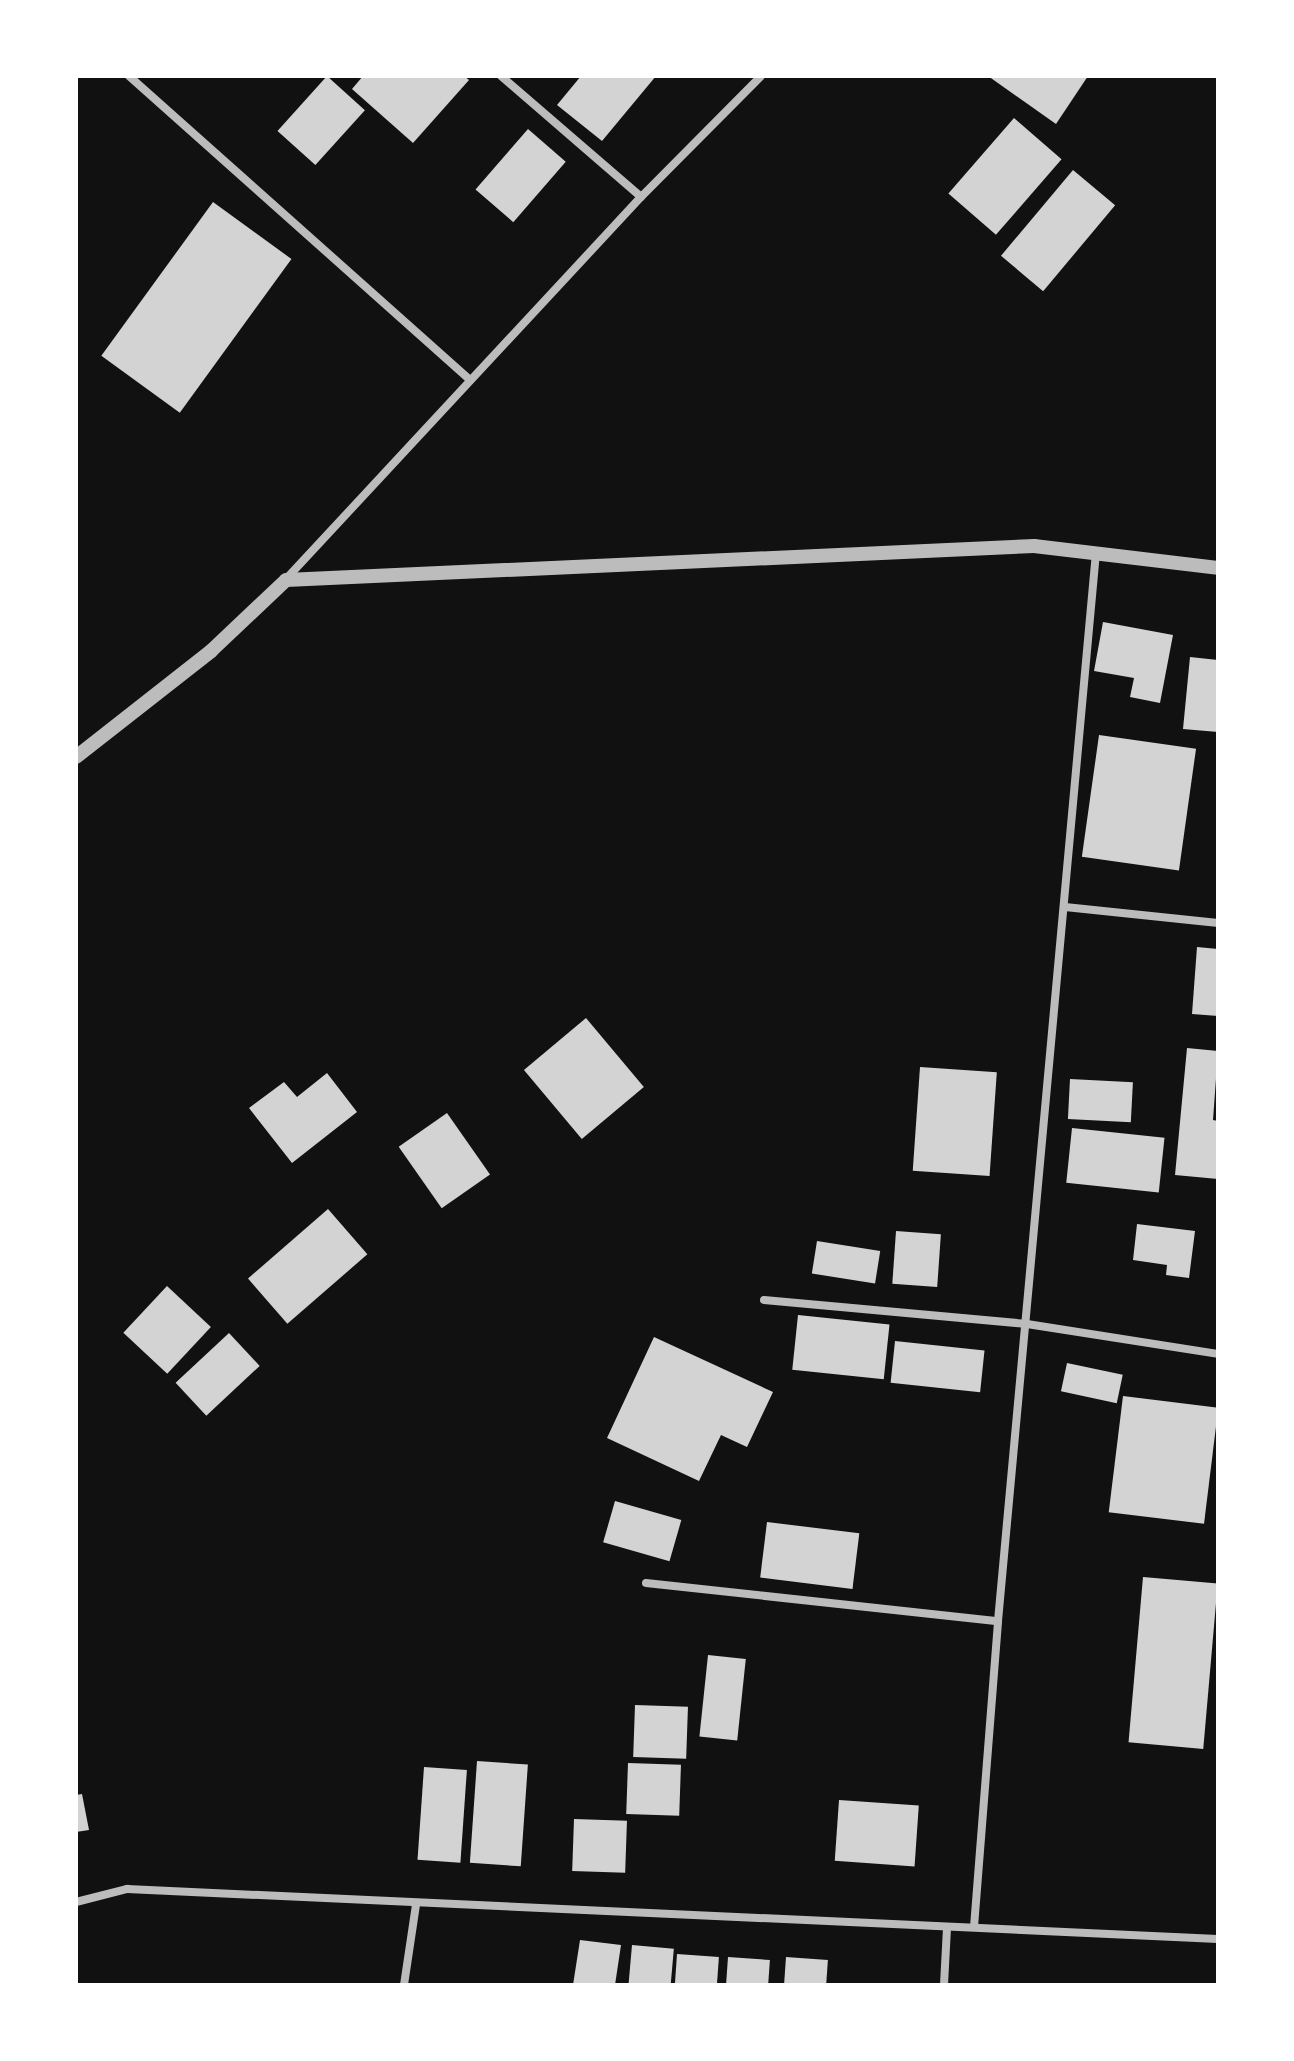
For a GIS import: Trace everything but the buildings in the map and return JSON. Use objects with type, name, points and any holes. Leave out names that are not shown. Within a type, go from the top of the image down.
[{"type":"street","points":[[129,76],[469,379]]},
{"type":"street","points":[[501,76],[641,197]]},
{"type":"street","points":[[76,757],[211,651],[286,580],[469,379],[641,197],[761,76]]},
{"type":"street","points":[[286,580],[1034,546],[1218,568]]},
{"type":"street","points":[[974,1927],[998,1621],[1096,553]]},
{"type":"street","points":[[1065,907],[1218,923]]},
{"type":"street","points":[[764,1300],[1027,1324],[1218,1354]]},
{"type":"street","points":[[646,1583],[998,1621]]},
{"type":"street","points":[[76,1902],[127,1889],[416,1905],[1218,1939]]},
{"type":"street","points":[[404,1985],[416,1905]]},
{"type":"street","points":[[944,1985],[947,1927]]}]
